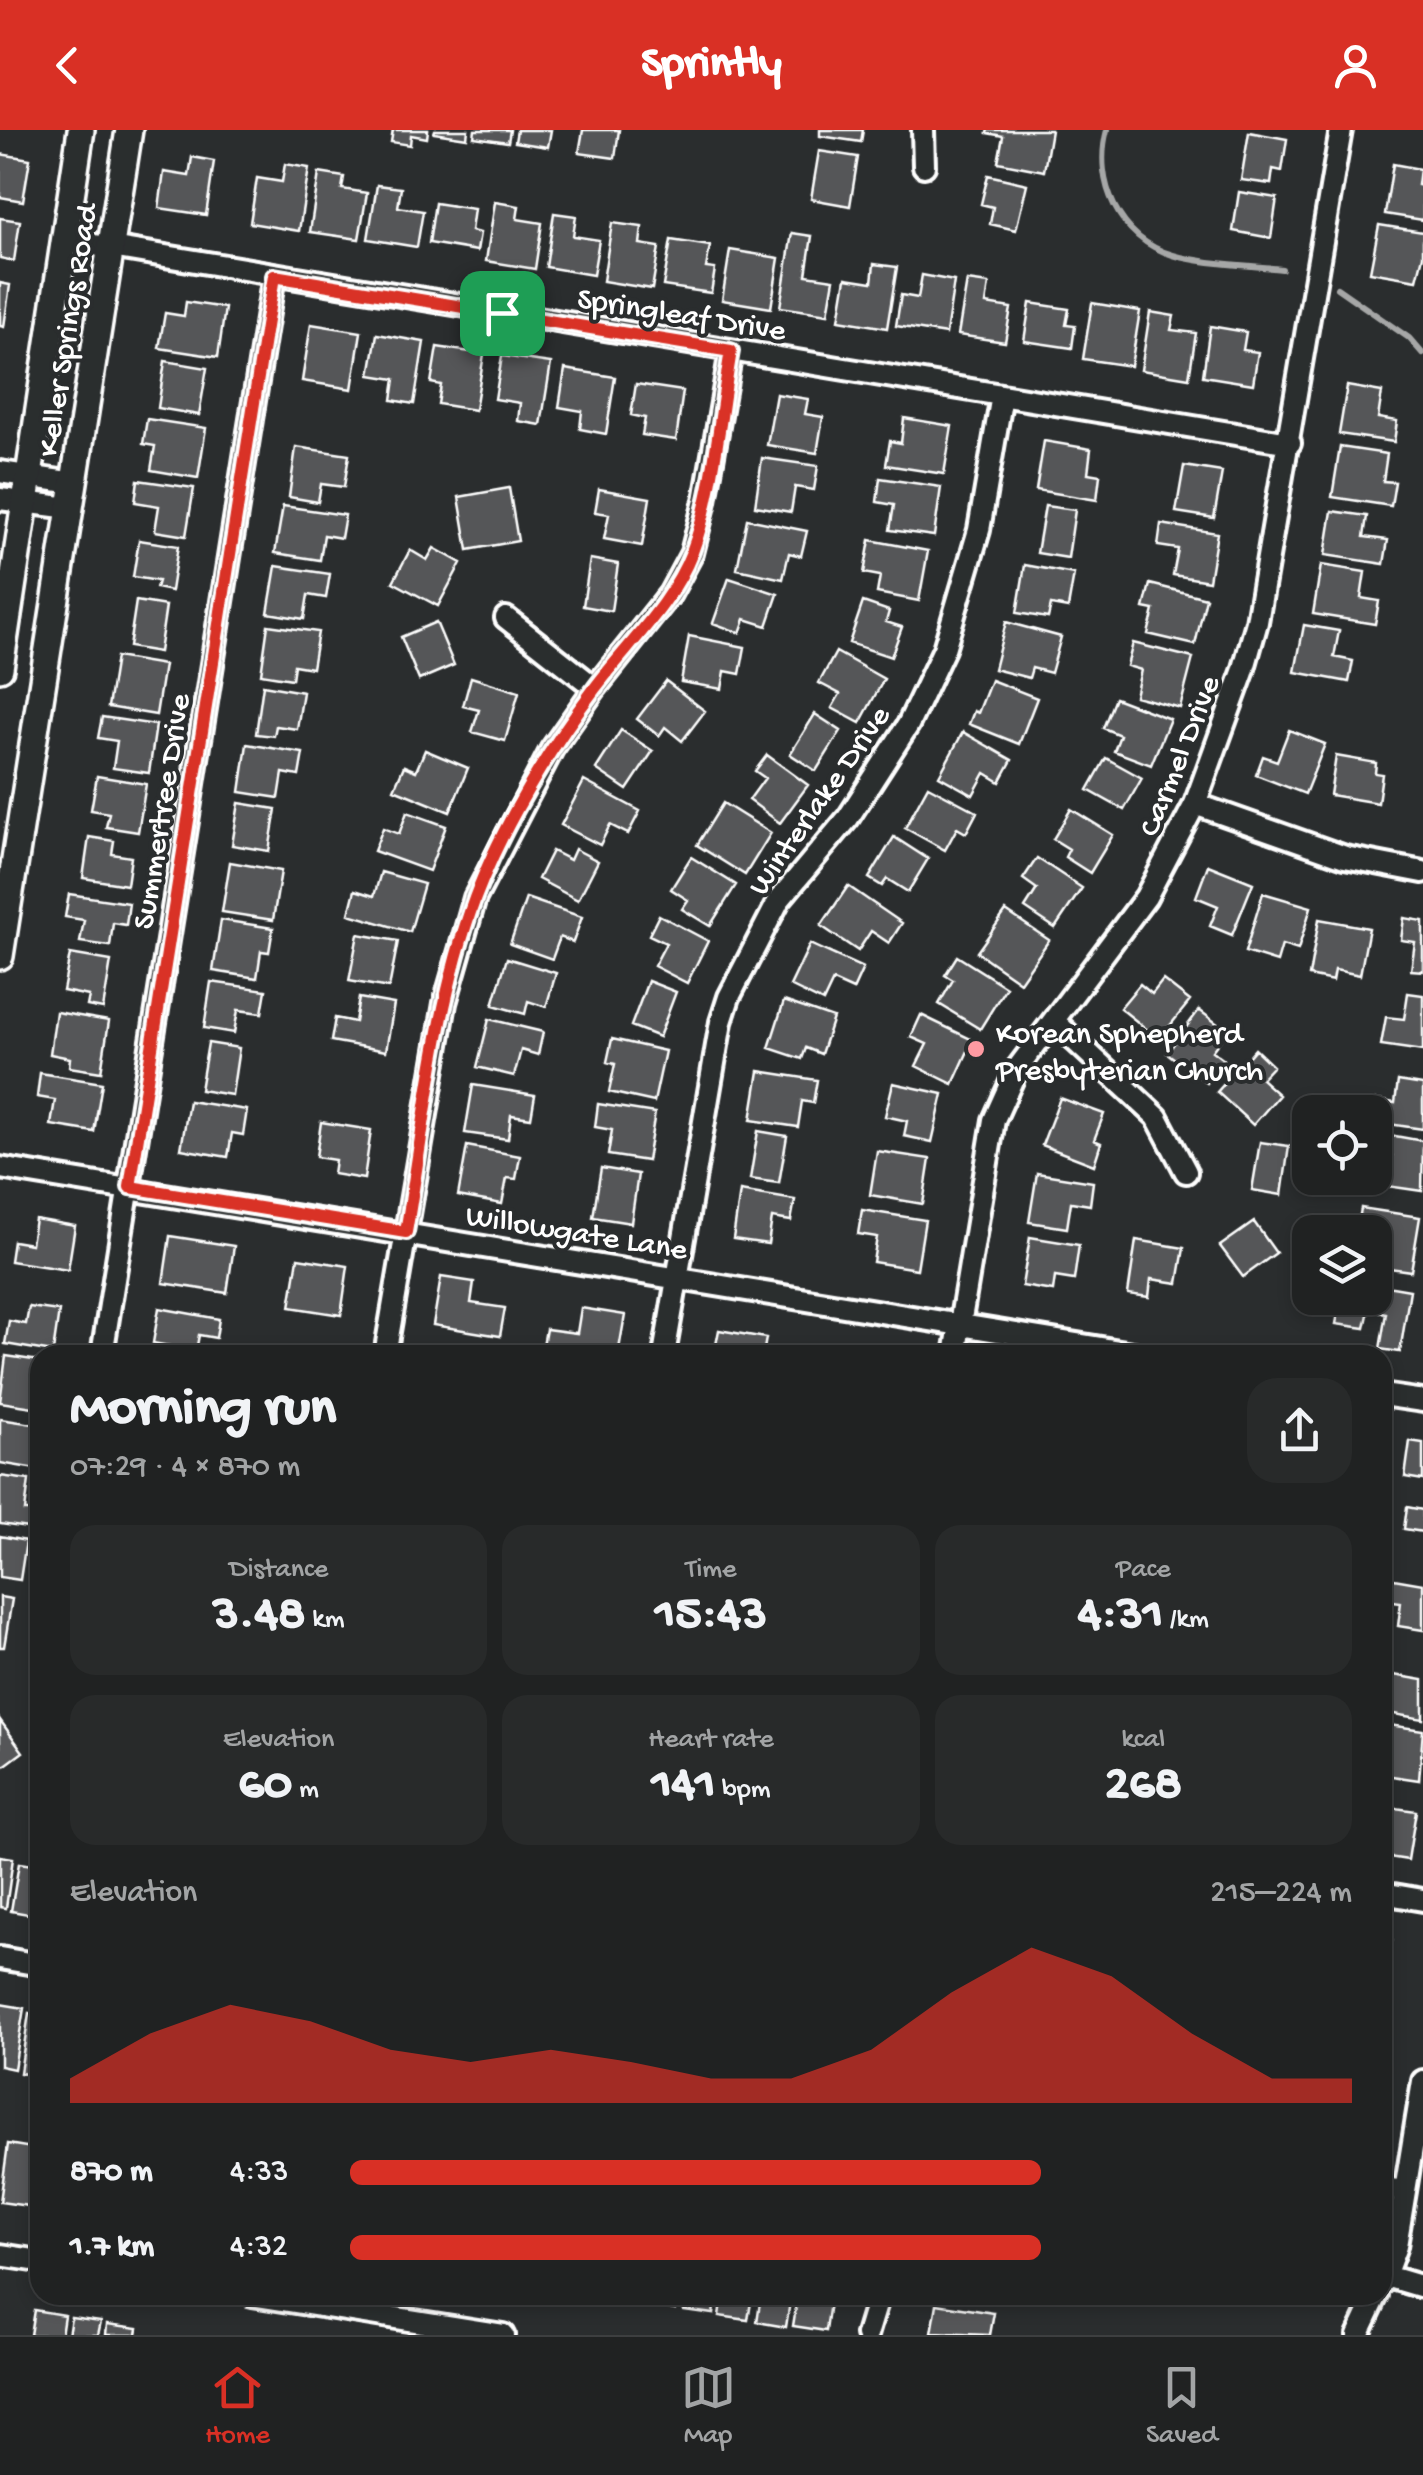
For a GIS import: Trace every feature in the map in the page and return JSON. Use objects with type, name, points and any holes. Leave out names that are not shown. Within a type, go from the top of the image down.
[{"type":"main road","name":"Keller Springs Road","points":[[0,668],[13,500],[29,476],[81,130]]},
{"type":"main road","name":"Keller Springs Road","points":[[0,956],[129,130]]},
{"type":"street","points":[[924,130],[924,166]]},
{"type":"street","name":"Carmel Drive","points":[[957,1345],[994,1120],[1017,1070],[1146,898],[1195,804],[1244,672],[1258,622],[1341,130]]},
{"type":"street","name":"Springleaf Drive","points":[[65,242],[1290,443]]},
{"type":"street","name":"Summertree Drive","points":[[104,1345],[274,276]]},
{"type":"street","points":[[387,1345],[446,1003],[475,898],[552,749],[670,594],[692,552],[705,501],[731,351]]},
{"type":"street","name":"Winterlake Drive","points":[[666,1345],[721,1022],[729,996],[779,900],[848,818],[908,725],[944,649],[979,530],[1002,395]]},
{"type":"street","points":[[0,472],[29,476],[72,496]]},
{"type":"street","points":[[13,500],[72,496]]},
{"type":"street","points":[[506,618],[595,688]]},
{"type":"street","points":[[1195,804],[1346,857],[1423,872]]},
{"type":"street","points":[[1054,1021],[1157,1117],[1186,1172]]},
{"type":"street","name":"Willowgate Lane","points":[[0,1168],[1085,1345]]},
{"type":"street","points":[[1392,1396],[1423,1401]]},
{"type":"street","points":[[1392,1895],[1423,1900]]},
{"type":"street","points":[[0,1958],[30,1962]]},
{"type":"street","points":[[1392,2244],[1423,2081]]},
{"type":"street","points":[[1392,2189],[1405,2191]]},
{"type":"street","points":[[0,2255],[30,2260]]},
{"type":"street","points":[[1392,2285],[1423,2287]]},
{"type":"street","points":[[315,2305],[503,2335]]},
{"type":"street","points":[[866,2335],[876,2305]]},
{"type":"street","points":[[1358,2335],[1372,2305]]},
{"type":"building","points":[[393,130],[428,130],[427,138],[411,135],[410,145],[391,142]]},
{"type":"building","points":[[468,130],[467,138],[434,133]]},
{"type":"building","points":[[475,130],[510,130],[508,142],[474,137]]},
{"type":"building","points":[[517,130],[551,130],[548,147],[515,142]]},
{"type":"building","points":[[583,130],[619,130],[615,158],[579,153]]},
{"type":"building","points":[[820,130],[863,130],[861,142],[820,136]]},
{"type":"building","points":[[1051,130],[1044,171],[998,162],[1003,136],[987,133]]},
{"type":"building","points":[[1249,132],[1287,139],[1282,171],[1273,169],[1271,184],[1241,180]]},
{"type":"building","points":[[819,151],[858,157],[850,206],[811,199]]},
{"type":"building","points":[[0,154],[30,159],[23,201],[0,197]]},
{"type":"building","points":[[192,157],[214,161],[206,215],[159,208],[164,172],[189,176]]},
{"type":"building","points":[[285,164],[309,168],[299,231],[250,223],[257,178],[282,182]]},
{"type":"building","points":[[1393,164],[1420,169],[1423,220],[1385,214]]},
{"type":"building","points":[[319,173],[344,177],[342,189],[367,193],[359,239],[310,232]]},
{"type":"building","points":[[988,175],[1027,184],[1016,230],[990,224],[993,207],[981,204]]},
{"type":"building","points":[[377,185],[401,188],[398,207],[423,211],[417,247],[368,239]]},
{"type":"building","points":[[1239,192],[1277,198],[1271,238],[1233,231]]},
{"type":"building","points":[[495,202],[519,206],[517,219],[542,223],[535,269],[486,261]]},
{"type":"building","points":[[435,203],[474,209],[471,231],[480,233],[477,251],[429,243]]},
{"type":"building","points":[[554,213],[576,216],[573,236],[599,240],[593,275],[546,267]]},
{"type":"building","points":[[0,218],[20,221],[14,261],[0,258]]},
{"type":"building","points":[[612,223],[642,227],[640,244],[659,247],[652,289],[603,281]]},
{"type":"building","points":[[1379,225],[1423,232],[1417,280],[1370,272]]},
{"type":"building","points":[[792,233],[812,236],[806,275],[834,279],[828,314],[780,307]]},
{"type":"building","points":[[671,240],[710,246],[706,268],[715,269],[711,293],[663,286]]},
{"type":"building","points":[[730,250],[779,258],[771,308],[722,300]]},
{"type":"building","points":[[874,264],[897,267],[887,328],[839,320],[846,278],[872,282]]},
{"type":"building","points":[[922,275],[954,281],[946,334],[896,326],[901,295],[918,298]]},
{"type":"building","points":[[967,281],[989,284],[986,304],[1011,308],[1005,342],[958,335]]},
{"type":"building","points":[[0,283],[10,285],[4,327],[0,326]]},
{"type":"building","points":[[186,302],[225,308],[218,357],[159,348],[165,313],[184,316]]},
{"type":"building","points":[[1030,303],[1069,309],[1066,325],[1075,326],[1072,348],[1024,341]]},
{"type":"building","points":[[1092,303],[1140,311],[1131,366],[1083,359]]},
{"type":"building","points":[[1150,312],[1174,316],[1171,330],[1196,333],[1189,378],[1141,370]]},
{"type":"building","points":[[311,324],[361,332],[352,389],[302,381]]},
{"type":"building","points":[[1210,326],[1246,332],[1243,350],[1258,352],[1253,384],[1203,376]]},
{"type":"building","points":[[377,334],[424,342],[414,404],[392,400],[395,379],[370,375]]},
{"type":"building","points":[[437,347],[484,354],[475,410],[438,404],[441,385],[431,383]]},
{"type":"building","points":[[502,356],[551,363],[541,425],[518,421],[520,403],[495,399]]},
{"type":"building","points":[[165,361],[207,368],[199,415],[158,408]]},
{"type":"building","points":[[565,369],[615,377],[606,434],[580,429],[582,411],[559,407]]},
{"type":"building","points":[[636,384],[683,391],[676,440],[642,435],[645,418],[631,415]]},
{"type":"building","points":[[1347,386],[1382,392],[1378,418],[1397,421],[1394,442],[1339,434]]},
{"type":"building","points":[[776,394],[808,399],[805,414],[823,417],[817,453],[767,445]]},
{"type":"building","points":[[904,418],[952,426],[944,474],[886,465],[890,441],[901,443]]},
{"type":"building","points":[[147,419],[206,428],[198,478],[151,470],[155,446],[143,444]]},
{"type":"building","points":[[1044,441],[1091,449],[1088,473],[1100,475],[1097,500],[1036,490]]},
{"type":"building","points":[[296,447],[349,455],[344,487],[321,484],[318,502],[289,497]]},
{"type":"building","points":[[1340,447],[1387,454],[1383,481],[1395,482],[1391,506],[1332,497]]},
{"type":"building","points":[[762,458],[818,466],[814,490],[795,487],[791,512],[755,506]]},
{"type":"building","points":[[1184,466],[1222,472],[1214,518],[1176,512]]},
{"type":"building","points":[[880,478],[941,487],[934,536],[890,530],[894,505],[877,502]]},
{"type":"building","points":[[138,480],[194,488],[186,536],[155,531],[159,506],[135,502]]},
{"type":"building","points":[[509,488],[518,541],[468,550],[459,497]]},
{"type":"building","points":[[599,489],[650,498],[642,546],[604,539],[609,514],[595,512]]},
{"type":"building","points":[[283,506],[345,515],[341,538],[324,535],[320,560],[275,553]]},
{"type":"building","points":[[1045,506],[1075,510],[1068,558],[1037,553]]},
{"type":"building","points":[[1332,511],[1367,516],[1364,537],[1388,540],[1384,564],[1325,555]]},
{"type":"building","points":[[747,519],[807,531],[801,556],[789,553],[783,579],[737,569]]},
{"type":"building","points":[[1161,524],[1217,533],[1209,581],[1173,575],[1178,549],[1158,546]]},
{"type":"building","points":[[139,540],[178,546],[171,591],[156,588],[158,581],[133,577]]},
{"type":"building","points":[[870,540],[928,551],[919,601],[877,593],[880,576],[864,573]]},
{"type":"building","points":[[434,548],[461,563],[438,606],[393,582],[410,550],[427,560]]},
{"type":"building","points":[[590,559],[618,564],[611,611],[583,606]]},
{"type":"building","points":[[1025,565],[1074,574],[1068,608],[1051,605],[1048,618],[1017,613]]},
{"type":"building","points":[[1321,565],[1365,572],[1361,598],[1379,601],[1375,624],[1313,614]]},
{"type":"building","points":[[276,566],[330,574],[326,598],[308,595],[304,619],[268,613]]},
{"type":"building","points":[[729,578],[778,594],[767,626],[745,619],[740,633],[713,623]]},
{"type":"building","points":[[1150,584],[1206,598],[1195,645],[1148,634],[1154,610],[1144,608]]},
{"type":"building","points":[[136,601],[166,606],[159,652],[129,647]]},
{"type":"building","points":[[863,602],[889,611],[886,622],[902,627],[891,657],[849,643]]},
{"type":"building","points":[[436,622],[454,665],[419,680],[401,637]]},
{"type":"building","points":[[1006,622],[1061,637],[1051,673],[1032,668],[1029,678],[994,669]]},
{"type":"building","points":[[268,625],[318,632],[312,668],[294,665],[292,679],[261,674]]},
{"type":"building","points":[[1304,625],[1339,631],[1334,657],[1353,661],[1349,682],[1295,672]]},
{"type":"building","points":[[689,636],[745,647],[740,674],[725,671],[722,689],[681,682]]},
{"type":"building","points":[[1133,643],[1193,658],[1180,708],[1135,696],[1141,670],[1127,666]]},
{"type":"building","points":[[836,652],[884,679],[860,723],[832,708],[840,694],[819,683]]},
{"type":"building","points":[[116,657],[164,665],[156,715],[108,707]]},
{"type":"building","points":[[471,677],[519,692],[505,741],[472,732],[479,710],[463,706]]},
{"type":"building","points":[[991,680],[1037,698],[1019,744],[969,724],[974,711],[978,713]]},
{"type":"building","points":[[666,681],[705,711],[682,741],[665,727],[659,736],[637,719]]},
{"type":"building","points":[[263,685],[303,692],[297,729],[276,726],[274,736],[256,734]]},
{"type":"building","points":[[1115,698],[1170,719],[1151,765],[1114,751],[1120,735],[1103,728]]},
{"type":"building","points":[[815,714],[841,731],[816,771],[790,754]]},
{"type":"building","points":[[102,717],[156,725],[149,773],[113,768],[117,741],[98,738]]},
{"type":"building","points":[[621,730],[653,751],[627,790],[596,769]]},
{"type":"building","points":[[1289,730],[1325,744],[1305,794],[1256,775],[1263,756],[1277,761]]},
{"type":"building","points":[[963,732],[1012,760],[1000,782],[985,773],[973,795],[939,776]]},
{"type":"building","points":[[247,744],[303,753],[299,776],[283,773],[279,798],[240,792]]},
{"type":"building","points":[[425,750],[468,768],[450,812],[394,789],[404,766],[416,771]]},
{"type":"building","points":[[767,755],[808,785],[780,823],[749,800],[765,778],[755,771]]},
{"type":"building","points":[[1336,756],[1376,763],[1375,773],[1382,774],[1378,803],[1330,795]]},
{"type":"building","points":[[1106,758],[1142,778],[1124,810],[1088,790]]},
{"type":"building","points":[[97,776],[146,784],[138,832],[106,827],[109,813],[91,810]]},
{"type":"building","points":[[584,781],[640,811],[628,834],[610,825],[600,845],[561,825]]},
{"type":"building","points":[[928,786],[977,812],[966,833],[957,828],[945,850],[905,828]]},
{"type":"building","points":[[239,803],[276,809],[269,851],[232,845]]},
{"type":"building","points":[[723,803],[771,833],[745,875],[697,845]]},
{"type":"building","points":[[1071,809],[1113,835],[1090,873],[1065,857],[1069,849],[1053,839]]},
{"type":"building","points":[[407,812],[446,826],[429,871],[374,851],[383,828],[399,834]]},
{"type":"building","points":[[89,837],[114,841],[112,854],[131,857],[127,885],[83,878]]},
{"type":"building","points":[[894,837],[928,859],[908,892],[887,879],[882,886],[869,878]]},
{"type":"building","points":[[575,849],[598,861],[578,900],[538,879],[552,851],[570,860]]},
{"type":"building","points":[[691,857],[736,885],[710,926],[682,909],[688,900],[671,889]]},
{"type":"building","points":[[1037,858],[1082,888],[1055,928],[1025,908],[1037,889],[1023,879]]},
{"type":"building","points":[[230,862],[281,871],[273,920],[222,912]]},
{"type":"building","points":[[1208,865],[1253,883],[1232,935],[1210,926],[1218,906],[1196,897]]},
{"type":"building","points":[[381,872],[424,884],[410,932],[349,914],[355,890],[374,896]]},
{"type":"building","points":[[848,886],[902,923],[889,943],[871,931],[858,951],[821,926]]},
{"type":"building","points":[[1263,893],[1311,907],[1298,950],[1282,945],[1277,962],[1245,952]]},
{"type":"building","points":[[69,894],[129,903],[126,925],[113,923],[110,946],[80,942],[84,920],[65,917]]},
{"type":"building","points":[[526,898],[582,917],[573,942],[560,937],[552,959],[510,944]]},
{"type":"building","points":[[1006,911],[1049,940],[1020,982],[977,952]]},
{"type":"building","points":[[659,915],[708,941],[687,983],[654,966],[666,943],[649,935]]},
{"type":"building","points":[[1404,918],[1423,921],[1423,971],[1411,970],[1415,942],[1401,940]]},
{"type":"building","points":[[1319,919],[1369,928],[1360,975],[1335,970],[1333,981],[1309,976]]},
{"type":"building","points":[[221,920],[273,928],[269,952],[261,951],[257,978],[213,971]]},
{"type":"building","points":[[358,934],[398,941],[389,988],[349,981]]},
{"type":"building","points":[[810,944],[863,968],[853,990],[833,981],[823,1002],[790,986]]},
{"type":"building","points":[[70,954],[111,961],[103,1009],[87,1006],[89,996],[63,991]]},
{"type":"building","points":[[957,956],[1006,987],[980,1029],[939,1004],[953,980],[945,975]]},
{"type":"building","points":[[507,958],[556,973],[546,1007],[528,1001],[525,1014],[493,1005]]},
{"type":"building","points":[[1163,980],[1190,1001],[1159,1039],[1120,1008],[1140,984],[1152,994]]},
{"type":"building","points":[[648,981],[676,992],[659,1037],[631,1026]]},
{"type":"building","points":[[211,982],[266,990],[262,1013],[238,1010],[234,1033],[204,1028]]},
{"type":"building","points":[[1408,993],[1423,995],[1423,1051],[1381,1045],[1386,1017],[1404,1019]]},
{"type":"building","points":[[359,998],[394,1004],[386,1051],[331,1041],[335,1018],[355,1022]]},
{"type":"building","points":[[784,1001],[833,1018],[821,1054],[806,1048],[802,1059],[769,1048]]},
{"type":"building","points":[[1199,1010],[1227,1031],[1212,1051],[1224,1060],[1207,1083],[1167,1053]]},
{"type":"building","points":[[56,1012],[109,1021],[101,1072],[69,1067],[70,1058],[50,1054]]},
{"type":"building","points":[[921,1015],[973,1040],[953,1084],[916,1066],[927,1044],[911,1037]]},
{"type":"building","points":[[489,1019],[543,1032],[538,1055],[521,1050],[514,1076],[477,1067]]},
{"type":"building","points":[[612,1039],[665,1051],[654,1102],[609,1092],[615,1064],[607,1062]]},
{"type":"building","points":[[208,1043],[239,1048],[232,1095],[200,1090]]},
{"type":"building","points":[[1255,1049],[1273,1066],[1261,1079],[1279,1095],[1253,1125],[1217,1092]]},
{"type":"building","points":[[759,1071],[817,1080],[813,1103],[802,1101],[798,1127],[751,1120]]},
{"type":"building","points":[[40,1073],[102,1083],[94,1132],[51,1125],[55,1100],[37,1097]]},
{"type":"building","points":[[1398,1081],[1423,1085],[1423,1129],[1392,1124],[1392,1103],[1395,1103]]},
{"type":"building","points":[[893,1083],[943,1094],[932,1142],[904,1136],[907,1121],[885,1116]]},
{"type":"building","points":[[473,1085],[535,1095],[531,1118],[511,1115],[508,1139],[465,1133]]},
{"type":"building","points":[[1060,1098],[1104,1114],[1094,1140],[1101,1143],[1094,1165],[1042,1145]]},
{"type":"building","points":[[189,1101],[247,1110],[243,1135],[232,1133],[228,1157],[181,1149]]},
{"type":"building","points":[[598,1104],[655,1113],[647,1161],[608,1155],[612,1130],[595,1127]]},
{"type":"building","points":[[321,1122],[371,1130],[364,1179],[333,1174],[335,1160],[316,1157]]},
{"type":"building","points":[[758,1131],[787,1136],[779,1183],[750,1179]]},
{"type":"building","points":[[1392,1135],[1423,1141],[1422,1191],[1392,1187]]},
{"type":"building","points":[[1260,1142],[1289,1146],[1282,1195],[1252,1190]]},
{"type":"building","points":[[467,1146],[520,1156],[516,1179],[507,1178],[502,1204],[458,1196]]},
{"type":"building","points":[[877,1151],[930,1159],[923,1204],[870,1195]]},
{"type":"building","points":[[601,1168],[638,1174],[631,1223],[593,1217]]},
{"type":"building","points":[[1037,1173],[1093,1182],[1090,1205],[1071,1202],[1067,1228],[1029,1222]]},
{"type":"building","points":[[740,1191],[795,1200],[791,1221],[772,1218],[768,1244],[733,1239]]},
{"type":"building","points":[[1361,1208],[1420,1217],[1411,1271],[1392,1268],[1392,1215],[1360,1215]]},
{"type":"building","points":[[862,1210],[925,1220],[917,1269],[873,1262],[877,1237],[858,1234]]},
{"type":"building","points":[[35,1219],[75,1226],[68,1270],[10,1261],[13,1241],[31,1244]]},
{"type":"building","points":[[1254,1222],[1276,1253],[1243,1277],[1220,1246]]},
{"type":"building","points":[[170,1236],[234,1246],[227,1293],[163,1283]]},
{"type":"building","points":[[1030,1237],[1079,1245],[1074,1280],[1055,1277],[1053,1291],[1022,1286]]},
{"type":"building","points":[[1136,1240],[1184,1248],[1178,1283],[1151,1279],[1149,1297],[1128,1294]]},
{"type":"building","points":[[298,1258],[348,1266],[341,1315],[290,1307]]},
{"type":"building","points":[[441,1277],[474,1282],[471,1303],[505,1308],[500,1336],[433,1325]]},
{"type":"building","points":[[1392,1287],[1410,1290],[1400,1352],[1392,1351],[1392,1345],[1381,1345],[1386,1315],[1392,1315]]},
{"type":"building","points":[[29,1307],[59,1311],[54,1345],[30,1345],[30,1348],[5,1344],[9,1321],[26,1324]]},
{"type":"building","points":[[159,1308],[219,1319],[216,1338],[199,1335],[197,1345],[153,1343]]},
{"type":"building","points":[[581,1308],[625,1315],[620,1345],[543,1345],[546,1329],[577,1333]]},
{"type":"building","points":[[1338,1315],[1368,1315],[1365,1328],[1336,1324]]},
{"type":"building","points":[[719,1330],[766,1338],[765,1345],[716,1345]]},
{"type":"building","points":[[6,1356],[30,1360],[30,1406],[0,1402]]},
{"type":"building","points":[[0,1419],[30,1424],[30,1468],[0,1463]]},
{"type":"building","points":[[1410,1441],[1423,1443],[1423,1480],[1405,1477]]},
{"type":"building","points":[[0,1476],[29,1480],[25,1511],[30,1511],[28,1528],[0,1524]]},
{"type":"building","points":[[1407,1507],[1423,1510],[1423,1532],[1404,1529]]},
{"type":"building","points":[[0,1536],[26,1541],[20,1580],[0,1577]]},
{"type":"building","points":[[1392,1579],[1423,1584],[1423,1630],[1398,1626],[1401,1602],[1392,1601]]},
{"type":"building","points":[[0,1597],[12,1599],[4,1647],[0,1647]]},
{"type":"building","points":[[1392,1675],[1423,1680],[1423,1719],[1392,1714]]},
{"type":"building","points":[[0,1720],[23,1752],[0,1769]]},
{"type":"building","points":[[1392,1725],[1423,1730],[1419,1780],[1392,1776]]},
{"type":"building","points":[[1392,1807],[1416,1811],[1408,1860],[1392,1858]]},
{"type":"building","points":[[0,1856],[13,1858],[6,1908],[0,1907]]},
{"type":"building","points":[[19,1863],[30,1865],[30,1914],[11,1911]]},
{"type":"building","points":[[0,2004],[24,2008],[14,2069],[0,2066]]},
{"type":"building","points":[[29,2013],[30,2074],[20,2073]]},
{"type":"building","points":[[8,2144],[30,2148],[29,2206],[0,2202]]},
{"type":"building","points":[[685,2305],[714,2305],[713,2314],[684,2310]]},
{"type":"building","points":[[721,2305],[750,2305],[748,2320],[719,2316]]},
{"type":"building","points":[[760,2305],[789,2305],[786,2327],[757,2322]]},
{"type":"building","points":[[796,2305],[830,2305],[826,2331],[793,2326]]},
{"type":"building","points":[[937,2305],[994,2313],[990,2335],[932,2333]]},
{"type":"building","points":[[34,2310],[64,2315],[61,2335],[30,2335]]},
{"type":"building","points":[[71,2317],[101,2321],[98,2335],[68,2335]]},
{"type":"building","points":[[107,2324],[138,2328],[137,2335],[106,2335]]},
{"type":"waterway","points":[[1107,130],[1107,188],[1114,206],[1138,236],[1154,247],[1185,258],[1282,269]]},
{"type":"waterway","points":[[1337,288],[1409,338],[1423,354]]},
{"type":"place","name":"Korean Sphepherd Presbyterian Church","points":[[976,1049]]},
{"type":"route","points":[[274,276],[502,313],[731,351],[705,501],[692,552],[670,594],[552,749],[475,898],[446,1003],[406,1232],[130,1187],[274,276]]}]
